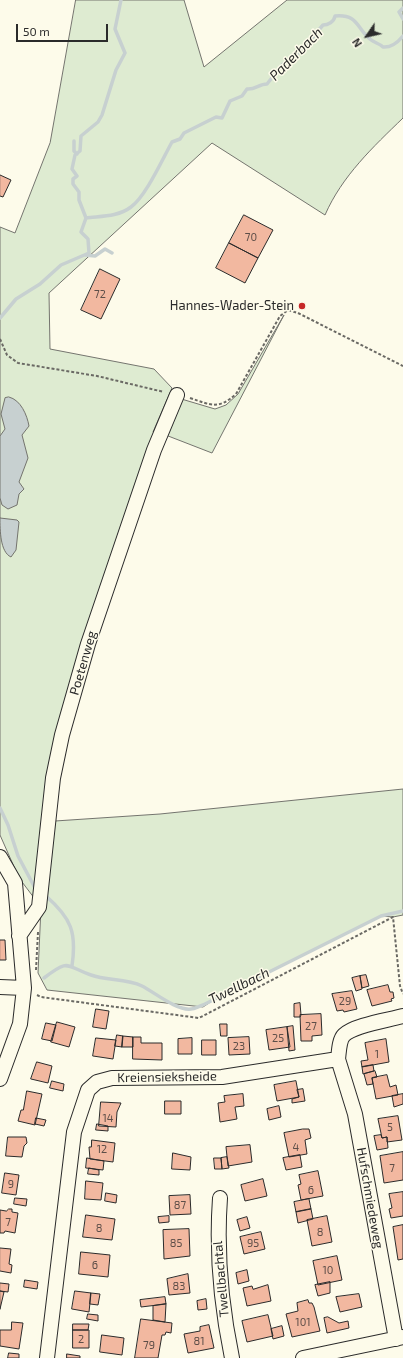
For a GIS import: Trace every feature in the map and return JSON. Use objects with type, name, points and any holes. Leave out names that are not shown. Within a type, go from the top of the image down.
[{"type":"street","name":"Poetenweg","points":[[19,936],[39,907],[50,818],[53,778],[62,735],[88,644],[154,450],[177,395]]},
{"type":"street","points":[[0,857],[15,883],[24,988],[20,1024],[0,1079]]},
{"type":"street","points":[[0,987],[24,988]]},
{"type":"street","points":[[338,1059],[341,1041],[344,1035],[354,1029],[403,1016]]},
{"type":"street","name":"Hufschmiedeweg","points":[[338,1059],[355,1114],[399,1338]]},
{"type":"street","name":"Kreiensieksheide","points":[[46,1358],[74,1132],[88,1090],[97,1082],[112,1078],[222,1077],[338,1059]]},
{"type":"street","name":"Twellbachtal","points":[[220,1198],[218,1233],[220,1276],[223,1313],[232,1358]]},
{"type":"street","points":[[303,1358],[399,1338]]},
{"type":"path","points":[[0,339],[7,355],[18,363],[97,376],[216,406],[225,403],[236,394],[280,316],[288,310],[298,312],[403,366]]},
{"type":"path","points":[[38,930],[37,970],[24,988],[41,997],[198,1018],[393,917],[400,986],[403,994]]},
{"type":"green space","points":[[76,0],[184,0],[204,67],[287,0],[403,0],[403,118],[370,151],[349,175],[340,187],[325,215],[212,143],[49,293],[50,349],[154,369],[172,388],[153,432],[163,434],[92,644],[58,775],[55,821],[160,814],[403,789],[403,915],[393,917],[381,916],[215,999],[203,1007],[47,990],[38,973],[41,907],[19,878],[0,835],[0,227],[15,233],[50,143]]},
{"type":"green space","points":[[284,315],[212,453],[163,434],[178,398],[215,409],[226,405],[238,394]]},
{"type":"shaded area","points":[[9,397],[17,401],[20,405],[27,417],[29,426],[22,435],[28,458],[19,482],[24,489],[19,494],[17,505],[8,509],[2,505],[0,498],[0,436],[5,429],[1,414],[5,398]]},
{"type":"shaded area","points":[[0,518],[17,520],[19,522],[16,550],[11,557],[7,554],[3,546]]},
{"type":"building","points":[[0,175],[11,180],[3,197],[0,196]]},
{"type":"building","points":[[244,215],[273,230],[258,258],[229,243]]},
{"type":"building","points":[[229,243],[258,258],[245,283],[216,268]]},
{"type":"building","points":[[100,269],[120,279],[101,319],[81,310]]},
{"type":"building","points":[[0,940],[5,940],[6,960],[0,960]]},
{"type":"building","points":[[366,975],[369,986],[362,988],[360,976]]},
{"type":"building","points":[[360,976],[362,989],[356,991],[352,978]]},
{"type":"building","points":[[388,985],[390,992],[393,992],[394,998],[391,999],[392,1001],[372,1006],[367,990]]},
{"type":"building","points":[[352,991],[357,1009],[344,1012],[343,1010],[337,1011],[332,994]]},
{"type":"building","points":[[300,1003],[301,1015],[300,1017],[294,1017],[294,1004]]},
{"type":"building","points":[[96,1009],[109,1011],[106,1029],[93,1027]]},
{"type":"building","points":[[321,1014],[322,1035],[312,1036],[312,1041],[301,1041],[300,1015]]},
{"type":"building","points":[[57,1022],[75,1027],[69,1047],[51,1042]]},
{"type":"building","points":[[46,1023],[56,1025],[52,1041],[42,1039]]},
{"type":"building","points":[[220,1024],[227,1024],[227,1036],[221,1036]]},
{"type":"building","points":[[293,1026],[295,1050],[289,1051],[287,1027]]},
{"type":"building","points":[[287,1027],[290,1047],[269,1050],[266,1030]]},
{"type":"building","points":[[117,1035],[123,1036],[122,1047],[115,1046]]},
{"type":"building","points":[[123,1036],[133,1037],[133,1047],[122,1047]]},
{"type":"building","points":[[133,1037],[141,1037],[141,1043],[162,1043],[162,1060],[133,1059]]},
{"type":"building","points":[[249,1037],[250,1054],[229,1055],[228,1038]]},
{"type":"building","points":[[96,1038],[116,1040],[113,1059],[93,1056]]},
{"type":"building","points":[[192,1038],[192,1054],[178,1054],[178,1039]]},
{"type":"building","points":[[386,1039],[389,1062],[362,1067],[361,1061],[368,1060],[365,1043]]},
{"type":"building","points":[[202,1040],[216,1040],[216,1055],[202,1055]]},
{"type":"building","points":[[37,1062],[52,1066],[48,1083],[31,1079]]},
{"type":"building","points":[[373,1065],[374,1071],[363,1074],[362,1067]]},
{"type":"building","points":[[375,1071],[377,1077],[372,1078],[373,1084],[367,1085],[364,1074]]},
{"type":"building","points":[[387,1075],[390,1087],[396,1085],[398,1095],[376,1099],[372,1078]]},
{"type":"building","points":[[52,1081],[64,1084],[63,1091],[50,1088]]},
{"type":"building","points":[[296,1081],[299,1097],[277,1101],[274,1085]]},
{"type":"building","points":[[303,1089],[305,1101],[292,1103],[292,1099],[299,1097],[297,1090]]},
{"type":"building","points":[[27,1091],[42,1094],[35,1125],[18,1121],[21,1110],[23,1110]]},
{"type":"building","points":[[243,1094],[244,1106],[235,1107],[237,1119],[220,1122],[218,1103],[225,1102],[224,1096]]},
{"type":"building","points":[[403,1094],[403,1104],[394,1107],[392,1096]]},
{"type":"building","points":[[165,1101],[181,1101],[181,1114],[165,1114]]},
{"type":"building","points":[[101,1102],[121,1103],[117,1112],[116,1127],[99,1126]]},
{"type":"building","points":[[279,1106],[281,1117],[269,1120],[267,1109]]},
{"type":"building","points":[[398,1116],[402,1140],[387,1142],[387,1137],[382,1138],[378,1119]]},
{"type":"building","points":[[36,1118],[46,1120],[44,1126],[35,1124]]},
{"type":"building","points":[[97,1124],[108,1126],[108,1131],[96,1130]]},
{"type":"building","points":[[309,1129],[311,1138],[305,1140],[307,1154],[289,1157],[284,1133]]},
{"type":"building","points":[[381,1135],[382,1138],[387,1137],[388,1148],[377,1150],[374,1136]]},
{"type":"building","points":[[8,1137],[26,1137],[27,1143],[24,1146],[22,1157],[6,1156]]},
{"type":"building","points":[[92,1140],[115,1143],[113,1162],[90,1159],[89,1147],[91,1147]]},
{"type":"building","points":[[250,1145],[252,1162],[228,1166],[226,1147]]},
{"type":"building","points":[[403,1152],[403,1180],[384,1183],[380,1156]]},
{"type":"building","points":[[173,1153],[191,1157],[190,1170],[172,1169]]},
{"type":"building","points":[[300,1155],[302,1167],[286,1170],[283,1158]]},
{"type":"building","points":[[227,1157],[229,1168],[222,1169],[221,1158]]},
{"type":"building","points":[[87,1158],[104,1161],[103,1170],[86,1168]]},
{"type":"building","points":[[214,1158],[221,1158],[222,1169],[215,1169]]},
{"type":"building","points":[[89,1168],[99,1170],[99,1175],[88,1174]]},
{"type":"building","points":[[318,1171],[323,1196],[301,1200],[298,1185],[301,1184],[299,1175]]},
{"type":"building","points":[[5,1173],[19,1175],[16,1195],[2,1193]]},
{"type":"building","points":[[263,1179],[267,1196],[245,1201],[241,1185]]},
{"type":"building","points":[[86,1181],[103,1183],[101,1200],[85,1199]]},
{"type":"building","points":[[403,1192],[403,1216],[391,1218],[389,1209],[392,1208],[389,1194]]},
{"type":"building","points":[[106,1193],[117,1195],[116,1203],[105,1201]]},
{"type":"building","points":[[190,1195],[191,1214],[170,1215],[169,1196]]},
{"type":"building","points":[[15,1198],[27,1199],[26,1206],[14,1204]]},
{"type":"building","points":[[309,1199],[311,1209],[296,1212],[294,1202]]},
{"type":"building","points":[[12,1209],[12,1212],[18,1213],[15,1233],[5,1231],[4,1233],[0,1233],[0,1210],[6,1211]]},
{"type":"building","points":[[311,1209],[313,1219],[298,1223],[296,1212]]},
{"type":"building","points":[[86,1215],[115,1219],[112,1240],[83,1237]]},
{"type":"building","points":[[169,1216],[169,1222],[159,1223],[158,1217]]},
{"type":"building","points":[[327,1216],[332,1242],[312,1246],[307,1220]]},
{"type":"building","points":[[247,1217],[250,1228],[240,1231],[237,1220]]},
{"type":"building","points":[[403,1225],[403,1259],[398,1260],[393,1227]]},
{"type":"building","points":[[189,1229],[190,1256],[164,1259],[163,1230]]},
{"type":"building","points":[[261,1232],[265,1249],[244,1254],[240,1237]]},
{"type":"building","points":[[0,1248],[11,1249],[9,1264],[12,1265],[11,1273],[0,1271]]},
{"type":"building","points":[[81,1252],[110,1255],[108,1277],[79,1274]]},
{"type":"building","points":[[337,1256],[342,1280],[318,1285],[313,1261]]},
{"type":"building","points":[[247,1270],[249,1281],[238,1284],[236,1273]]},
{"type":"building","points":[[188,1274],[190,1293],[169,1295],[167,1279]]},
{"type":"building","points":[[25,1280],[38,1282],[37,1289],[24,1287]]},
{"type":"building","points":[[330,1282],[330,1293],[318,1296],[315,1285]]},
{"type":"building","points":[[0,1283],[9,1284],[8,1292],[0,1291]]},
{"type":"building","points":[[268,1285],[271,1301],[247,1306],[243,1288],[252,1286],[253,1289]]},
{"type":"building","points":[[0,1291],[4,1292],[0,1309]]},
{"type":"building","points":[[75,1291],[91,1293],[89,1312],[72,1309]]},
{"type":"building","points":[[91,1293],[100,1294],[98,1305],[90,1304]]},
{"type":"building","points":[[359,1294],[362,1307],[340,1312],[336,1297]]},
{"type":"building","points":[[165,1297],[166,1304],[141,1307],[140,1300]]},
{"type":"building","points":[[206,1299],[207,1309],[198,1310],[197,1301]]},
{"type":"building","points":[[308,1300],[314,1307],[320,1331],[292,1337],[286,1314],[298,1311],[297,1303]]},
{"type":"building","points":[[166,1304],[165,1322],[153,1320],[153,1306]]},
{"type":"building","points":[[88,1314],[98,1315],[98,1321],[87,1319]]},
{"type":"building","points":[[268,1315],[273,1336],[247,1342],[242,1321]]},
{"type":"building","points":[[328,1317],[339,1323],[348,1321],[349,1328],[327,1333],[324,1318]]},
{"type":"building","points":[[141,1319],[172,1323],[171,1333],[166,1332],[165,1335],[162,1335],[158,1358],[135,1358]]},
{"type":"building","points":[[12,1322],[23,1323],[19,1349],[0,1346],[0,1330],[11,1330]]},
{"type":"building","points":[[73,1324],[89,1324],[88,1330],[73,1330]]},
{"type":"building","points":[[209,1325],[214,1348],[188,1353],[184,1334],[200,1331],[200,1327]]},
{"type":"building","points":[[282,1326],[284,1336],[273,1339],[271,1329]]},
{"type":"building","points":[[73,1330],[89,1330],[89,1348],[73,1348]]},
{"type":"building","points":[[102,1335],[124,1338],[122,1355],[100,1352]]},
{"type":"building","points":[[9,1353],[19,1354],[19,1358],[8,1358]]},
{"type":"building","points":[[67,1354],[80,1356],[80,1358],[67,1358]]},
{"type":"waterway","points":[[0,318],[16,299],[40,284],[61,265],[89,253],[88,239],[81,232],[86,218],[79,200],[79,192],[73,184],[73,179],[77,176],[72,169],[75,155],[80,151],[81,136],[98,122],[102,115],[116,70],[125,53],[115,29],[121,0]]},
{"type":"waterway","name":"Paderbach","points":[[403,8],[399,12],[403,19]]},
{"type":"waterway","name":"Paderbach","points":[[86,218],[120,213],[131,207],[137,202],[148,186],[172,142],[180,139],[184,133],[216,117],[222,118],[230,101],[242,96],[247,89],[252,89],[267,84],[282,65],[301,51],[323,25],[330,23],[335,16],[343,16],[353,19],[365,35],[383,47],[392,46],[403,36]]},
{"type":"waterway","points":[[74,141],[74,151],[77,154]]},
{"type":"waterway","points":[[85,255],[95,256],[105,249],[112,253]]},
{"type":"waterway","points":[[0,808],[8,825],[18,856],[35,888]]},
{"type":"waterway","points":[[46,896],[61,911],[70,926],[74,944],[72,966]]},
{"type":"waterway","name":"Twellbach","points":[[44,978],[59,968],[68,966],[97,977],[136,983],[179,1007],[192,1009],[203,1005],[381,916],[403,911]]},
{"type":"place","name":"Hannes-Wader-Stein","points":[[302,306]]}]
